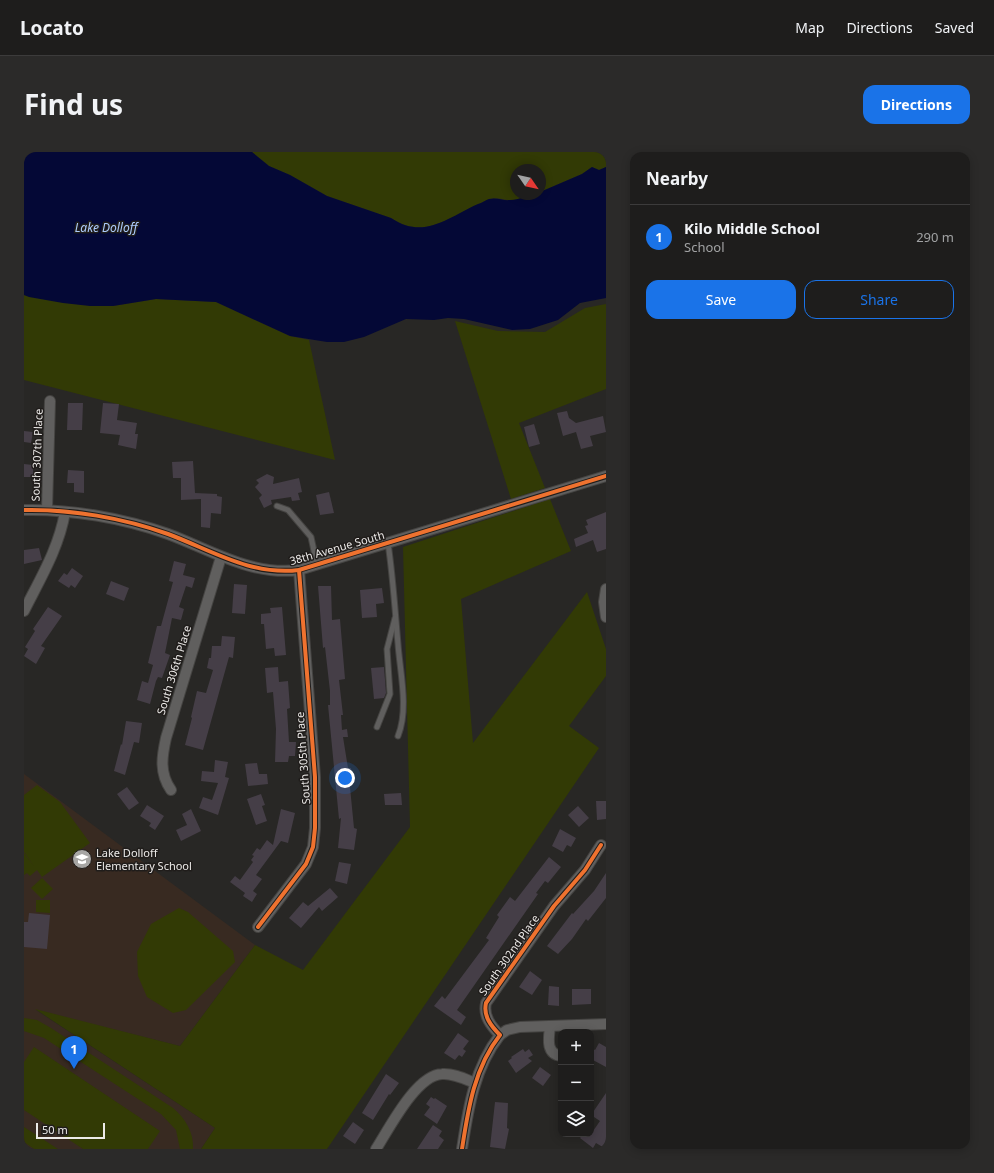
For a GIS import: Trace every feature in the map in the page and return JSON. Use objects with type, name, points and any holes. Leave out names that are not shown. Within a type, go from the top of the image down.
[{"type":"street","name":"South 307th Place","points":[[47,509],[50,401]]},
{"type":"street","name":"38th Avenue South","points":[[24,510],[47,509],[118,520],[167,534],[221,557],[268,571],[299,570],[606,476]]},
{"type":"street","points":[[24,611],[52,556],[62,531],[65,512]]},
{"type":"street","name":"South 306th Place","points":[[171,790],[162,771],[162,756],[166,738],[221,557]]},
{"type":"street","name":"South 305th Place","points":[[258,927],[306,864],[313,847],[315,828],[314,777],[299,570]]},
{"type":"street","points":[[606,589],[604,602],[606,617]]},
{"type":"street","name":"South 302nd Place","points":[[500,1035],[487,1019],[485,1011],[486,1003],[554,906],[585,870],[601,845]]},
{"type":"street","points":[[462,1149],[468,1108],[475,1083],[493,1045],[500,1035],[507,1030],[520,1027],[550,1026],[573,1029],[591,1025],[606,1024]]},
{"type":"street","points":[[550,1026],[549,1048],[554,1054],[558,1055]]},
{"type":"street","points":[[376,1149],[412,1095],[430,1078],[436,1075],[448,1074],[475,1083]]},
{"type":"lane","points":[[277,506],[288,510],[311,537],[317,565]]},
{"type":"lane","points":[[388,543],[394,582],[403,703],[402,727],[398,736]]},
{"type":"lane","points":[[377,727],[390,694],[387,649],[396,613]]},
{"type":"shaded area","name":"Lake Dolloff Elementary School","points":[[24,774],[255,945],[180,1046],[36,1010],[215,1128],[201,1149],[24,1149]]},
{"type":"green space","points":[[252,152],[606,152],[606,167],[599,170],[592,167],[582,174],[546,189],[546,164],[510,164],[510,200],[497,198],[490,199],[446,220],[425,227],[414,227],[403,224],[391,218],[327,196],[290,175],[269,166]]},
{"type":"green space","points":[[24,295],[113,306],[156,299],[216,302],[290,336],[309,340],[335,460],[24,380]]},
{"type":"green space","points":[[606,304],[606,389],[519,423],[545,488],[511,499],[455,321],[498,331],[545,332],[585,308]]},
{"type":"green space","points":[[550,499],[571,551],[461,599],[473,743],[587,592],[606,649],[606,676],[569,726],[599,748],[327,1149],[201,1149],[215,1128],[35,1009],[180,1046],[255,945],[303,970],[410,827],[403,547]]},
{"type":"green space","points":[[37,785],[60,802],[90,843],[42,877],[37,870],[30,876],[27,873],[24,875],[24,853],[34,866],[24,852],[24,795]]},
{"type":"green space","points":[[42,878],[53,889],[42,899],[31,888]]},
{"type":"green space","points":[[36,900],[50,900],[50,913],[36,912]]},
{"type":"green space","points":[[179,908],[188,912],[233,951],[235,962],[186,1010],[173,1013],[147,997],[138,976],[137,952],[151,924]]},
{"type":"green space","points":[[24,1018],[37,1020],[51,1028],[173,1108],[188,1126],[192,1137],[193,1149],[180,1149],[176,1130],[161,1114],[44,1038],[24,1031]]},
{"type":"green space","points":[[34,1047],[160,1131],[148,1149],[83,1149],[24,1110],[24,1062]]},
{"type":"green space","points":[[24,1127],[58,1149],[34,1149],[24,1142]]},
{"type":"water","name":"Lake Dolloff","points":[[24,152],[252,152],[269,166],[290,175],[327,196],[414,227],[425,227],[446,220],[489,199],[546,200],[546,189],[582,174],[592,167],[599,170],[606,167],[606,298],[580,303],[558,320],[530,329],[512,330],[464,319],[406,319],[364,337],[344,342],[327,342],[290,336],[216,302],[156,299],[113,306],[90,306],[63,303],[24,295]]},
{"type":"building","points":[[68,403],[83,403],[82,430],[67,430]]},
{"type":"building","points":[[103,403],[119,404],[117,420],[137,423],[135,434],[138,434],[136,449],[118,445],[120,435],[100,433]]},
{"type":"building","points":[[567,411],[569,418],[576,423],[603,416],[606,432],[590,436],[593,446],[581,449],[576,432],[563,436],[557,413]]},
{"type":"building","points":[[534,424],[540,444],[529,447],[524,427]]},
{"type":"building","points":[[24,431],[33,432],[31,443],[24,442]]},
{"type":"building","points":[[193,461],[195,493],[217,494],[217,496],[222,497],[221,514],[211,513],[210,528],[201,527],[201,499],[181,500],[181,478],[173,478],[172,462]]},
{"type":"building","points":[[24,464],[33,465],[33,477],[24,477]]},
{"type":"building","points":[[68,470],[84,471],[84,493],[74,492],[74,483],[67,483]]},
{"type":"building","points":[[267,474],[274,477],[273,484],[299,478],[302,492],[298,493],[300,500],[292,501],[291,497],[271,500],[272,504],[264,508],[259,498],[262,495],[255,487],[259,483],[256,480]]},
{"type":"building","points":[[329,492],[334,513],[320,515],[316,495]]},
{"type":"building","points":[[606,512],[606,549],[597,552],[593,540],[576,547],[574,539],[588,533],[585,526],[588,525],[586,520]]},
{"type":"building","points":[[39,548],[42,560],[24,564],[24,550]]},
{"type":"building","points":[[174,561],[186,564],[183,575],[195,578],[192,588],[186,586],[179,607],[184,609],[181,620],[172,618],[165,653],[170,655],[162,678],[158,677],[156,681],[150,704],[137,700],[142,681],[148,683],[153,665],[148,663],[157,626],[161,626],[173,582],[169,581]]},
{"type":"building","points":[[72,568],[83,576],[75,588],[71,585],[69,588],[58,581],[64,573],[67,575]]},
{"type":"building","points":[[111,581],[129,588],[124,601],[106,594]]},
{"type":"building","points":[[234,584],[247,585],[245,614],[232,613]]},
{"type":"building","points":[[318,586],[331,586],[332,620],[340,619],[345,679],[339,680],[343,715],[341,715],[342,730],[347,729],[348,737],[343,737],[348,768],[351,768],[352,777],[349,777],[354,828],[357,829],[354,850],[338,848],[341,818],[339,819],[328,705],[330,705],[330,691],[325,647],[323,648]]},
{"type":"building","points":[[382,588],[384,603],[376,604],[377,617],[362,618],[360,590]]},
{"type":"building","points":[[48,607],[62,616],[41,646],[45,648],[36,664],[24,656],[28,649],[25,647],[35,631],[33,629]]},
{"type":"building","points":[[282,607],[286,655],[275,656],[274,648],[266,649],[264,624],[261,624],[261,614],[271,613],[270,608]]},
{"type":"building","points":[[222,636],[235,637],[233,658],[229,657],[203,750],[185,745],[197,691],[206,693],[213,670],[207,668],[209,658],[211,658],[212,646],[221,646]]},
{"type":"building","points":[[278,667],[279,682],[288,681],[290,708],[287,709],[289,742],[296,742],[295,756],[289,756],[288,762],[275,762],[276,729],[273,692],[267,693],[265,668]]},
{"type":"building","points":[[384,667],[386,693],[384,698],[374,699],[371,668]]},
{"type":"building","points":[[126,721],[142,723],[139,743],[134,742],[125,775],[114,771],[121,744],[122,745]]},
{"type":"building","points":[[215,760],[228,762],[225,777],[229,778],[218,815],[199,808],[203,797],[212,800],[218,783],[201,781],[202,771],[214,772]]},
{"type":"building","points":[[257,763],[259,774],[267,774],[268,784],[248,786],[245,764]]},
{"type":"building","points":[[127,787],[139,803],[129,810],[117,794]]},
{"type":"building","points":[[401,793],[402,805],[385,805],[384,794]]},
{"type":"building","points":[[261,794],[265,805],[262,806],[267,821],[256,825],[247,799]]},
{"type":"building","points":[[596,801],[606,801],[606,819],[597,820]]},
{"type":"building","points":[[147,805],[164,816],[155,830],[149,826],[151,823],[140,816]]},
{"type":"building","points":[[578,806],[589,818],[579,827],[568,815]]},
{"type":"building","points":[[191,809],[201,831],[181,841],[176,830],[187,825],[182,814]]},
{"type":"building","points":[[281,809],[295,813],[288,843],[281,841],[256,875],[262,879],[253,891],[257,894],[252,902],[243,896],[245,893],[230,882],[235,876],[240,880],[253,862],[251,860],[254,856],[252,855],[257,848],[260,850],[267,840],[273,845]]},
{"type":"building","points":[[560,829],[576,838],[571,847],[567,845],[563,852],[552,846]]},
{"type":"building","points":[[549,857],[561,867],[548,883],[545,881],[536,893],[538,894],[457,1010],[466,1017],[461,1025],[434,1006],[442,996],[445,999],[489,940],[486,938],[499,917],[497,915],[510,897],[515,901]]},
{"type":"building","points":[[339,862],[351,864],[347,884],[335,881]]},
{"type":"building","points":[[606,873],[606,898],[588,921],[586,919],[572,939],[558,954],[547,946],[572,913],[573,914],[594,891]]},
{"type":"building","points":[[330,888],[338,897],[322,911],[319,907],[301,928],[289,918],[303,902],[308,906]]},
{"type":"building","points":[[29,913],[50,915],[47,949],[24,947],[24,922],[28,922]]},
{"type":"building","points":[[530,971],[542,980],[532,995],[519,987]]},
{"type":"building","points":[[549,986],[559,987],[559,1006],[548,1005]]},
{"type":"building","points":[[572,989],[591,989],[591,1004],[572,1005]]},
{"type":"building","points":[[458,1033],[469,1041],[463,1049],[466,1051],[462,1057],[459,1055],[455,1060],[444,1053]]},
{"type":"building","points":[[599,1043],[606,1047],[606,1067],[594,1061],[595,1050]]},
{"type":"building","points":[[523,1049],[525,1052],[529,1049],[533,1055],[528,1058],[532,1061],[516,1073],[508,1061],[512,1058],[511,1057]]},
{"type":"building","points":[[540,1067],[551,1075],[543,1086],[532,1078]]},
{"type":"building","points":[[386,1074],[399,1083],[390,1095],[389,1094],[373,1120],[362,1113]]},
{"type":"building","points":[[606,1093],[606,1149],[596,1143],[593,1148],[580,1138],[594,1137],[594,1130],[600,1121],[594,1117],[594,1111]]},
{"type":"building","points":[[431,1097],[447,1106],[437,1124],[424,1115],[430,1107],[426,1104]]},
{"type":"building","points":[[495,1102],[508,1103],[507,1128],[509,1129],[505,1149],[490,1147]]},
{"type":"building","points":[[353,1122],[364,1130],[355,1144],[343,1136]]},
{"type":"building","points":[[433,1125],[442,1131],[439,1136],[444,1140],[438,1149],[417,1149]]},
{"type":"cycle path","points":[[24,510],[60,511],[115,519],[151,528],[248,565],[281,571],[299,570],[606,476]]},
{"type":"cycle path","points":[[258,927],[306,864],[313,847],[315,828],[315,777],[299,570]]},
{"type":"cycle path","points":[[462,1149],[470,1104],[478,1075],[491,1048],[500,1035],[488,1020],[485,1008],[486,1003],[554,906],[585,870],[601,845]]},
{"type":"place","name":"Lake Dolloff Elementary School","points":[[82,859]]},
{"type":"place","name":"Kilo Middle School","points":[[74,1069]]}]
